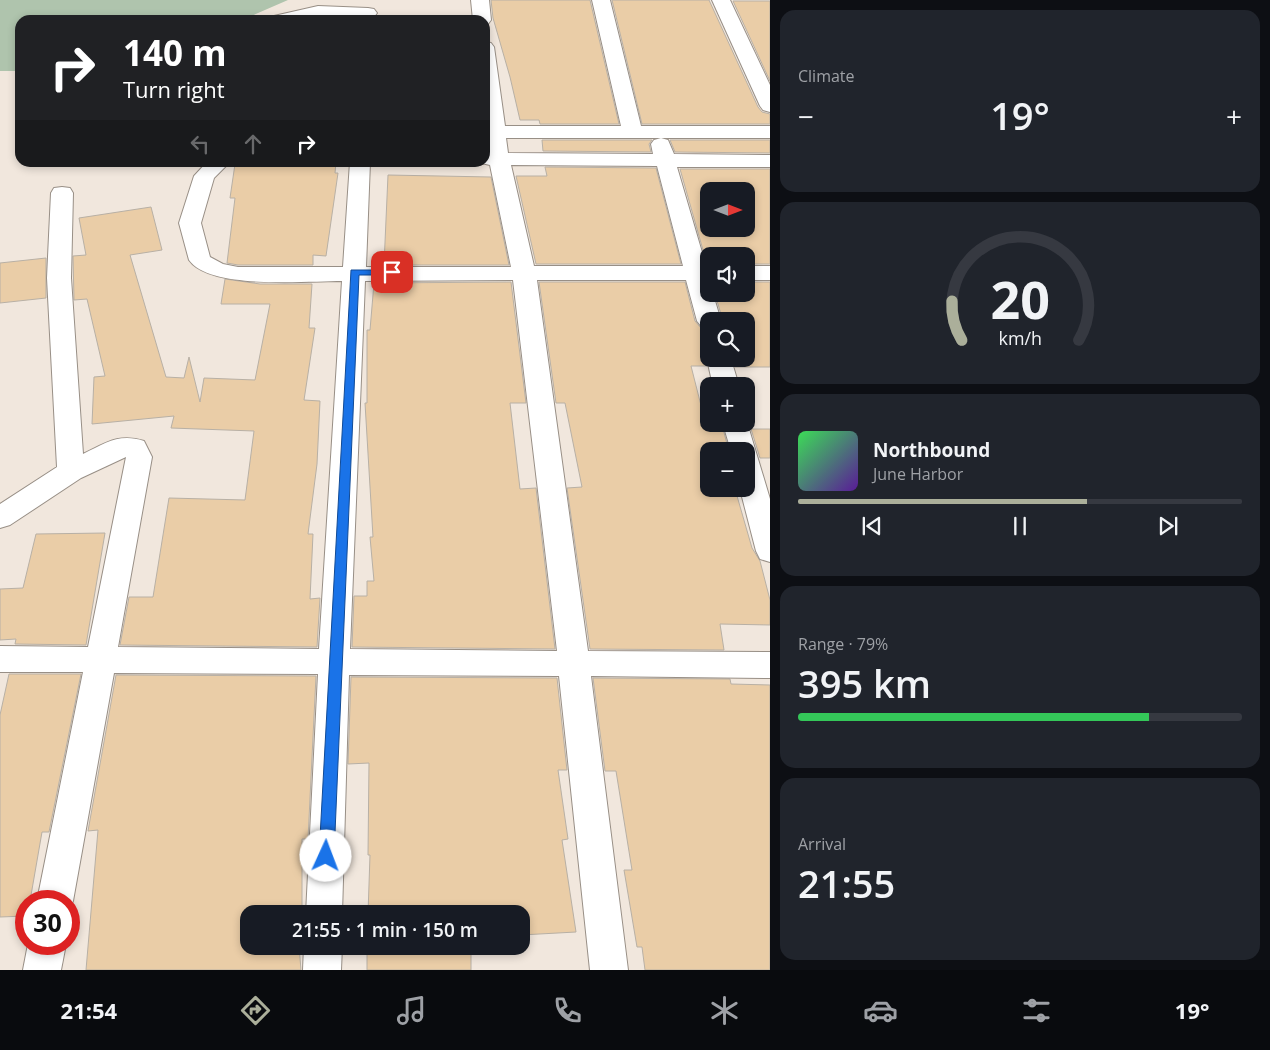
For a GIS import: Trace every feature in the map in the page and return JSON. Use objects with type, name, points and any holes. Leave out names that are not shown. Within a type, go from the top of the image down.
[{"type":"street","points":[[480,0],[482,15]]},
{"type":"street","points":[[601,0],[633,132]]},
{"type":"street","points":[[721,0],[770,106]]},
{"type":"street","points":[[301,15],[318,11],[369,11]]},
{"type":"street","points":[[490,129],[491,145],[524,273],[574,665],[610,970]]},
{"type":"street","points":[[491,145],[633,132],[770,132]]},
{"type":"street","points":[[658,132],[700,264]]},
{"type":"street","points":[[491,145],[666,162],[770,161]]},
{"type":"street","points":[[214,167],[204,176],[190,223],[200,260],[216,270],[238,274],[354,272],[700,273]]},
{"type":"street","points":[[324,905],[334,662],[360,167]]},
{"type":"street","points":[[62,193],[59,278],[72,471]]},
{"type":"street","points":[[755,273],[770,273]]},
{"type":"street","points":[[0,518],[72,471],[120,446],[136,448],[139,457],[57,890]]},
{"type":"street","points":[[755,495],[770,551]]},
{"type":"street","points":[[0,659],[574,665],[770,665]]},
{"type":"street","points":[[42,970],[45,955]]},
{"type":"street","points":[[322,970],[323,955]]},
{"type":"green space","points":[[0,0],[288,0],[254,15],[15,15],[15,71],[0,71]]},
{"type":"building","points":[[491,0],[590,0],[619,124],[540,124],[539,120],[520,120],[493,18]]},
{"type":"building","points":[[612,0],[709,0],[758,107],[762,112],[770,114],[770,124],[642,124]]},
{"type":"building","points":[[733,1],[770,1],[770,81]]},
{"type":"building","points":[[542,140],[652,140],[649,144],[651,152],[543,151]]},
{"type":"building","points":[[670,140],[770,140],[770,153],[675,152]]},
{"type":"building","points":[[235,167],[336,167],[335,173],[338,173],[326,256],[313,255],[313,265],[238,265],[227,263],[235,198],[230,198]]},
{"type":"building","points":[[545,167],[656,168],[681,264],[536,264],[516,176],[547,176]]},
{"type":"building","points":[[680,169],[770,169],[770,264],[755,264],[755,247],[702,247]]},
{"type":"building","points":[[388,175],[491,177],[509,265],[384,265]]},
{"type":"building","points":[[151,207],[162,250],[130,255],[166,377],[184,378],[189,357],[200,402],[204,378],[255,380],[270,304],[221,304],[225,279],[260,284],[312,284],[309,328],[315,328],[304,400],[320,401],[317,464],[308,534],[313,534],[310,599],[320,598],[317,647],[120,645],[129,597],[153,597],[169,498],[245,500],[254,431],[171,428],[174,416],[92,424],[94,377],[105,376],[87,299],[74,300],[73,256],[86,255],[79,218]]},
{"type":"building","points":[[46,258],[46,298],[0,303],[0,263]]},
{"type":"building","points":[[511,282],[526,403],[510,403],[520,489],[536,488],[555,649],[352,647],[354,596],[367,596],[367,581],[374,581],[370,537],[373,537],[365,403],[367,403],[367,330],[370,330],[374,283]]},
{"type":"building","points":[[539,282],[685,282],[695,321],[700,327],[700,366],[691,366],[700,401],[700,432],[724,432],[727,442],[700,442],[700,497],[737,497],[752,548],[760,561],[770,600],[770,625],[720,624],[724,650],[590,649],[567,488],[582,487],[565,403],[556,403]]},
{"type":"building","points":[[755,282],[770,282],[770,367],[755,367],[755,312],[720,312],[717,302],[755,302]]},
{"type":"building","points":[[755,429],[770,429],[770,458],[760,458],[752,432],[755,432]]},
{"type":"building","points":[[105,533],[86,645],[15,644],[16,639],[0,640],[0,589],[23,588],[36,534]]},
{"type":"building","points":[[9,674],[81,674],[49,832],[42,832],[32,890],[15,890],[15,916],[0,917],[0,715]]},
{"type":"building","points":[[116,675],[316,676],[308,839],[302,839],[302,905],[240,905],[240,955],[300,955],[301,970],[86,970],[98,830],[88,831]]},
{"type":"building","points":[[351,677],[557,678],[567,770],[558,770],[568,839],[562,840],[576,932],[530,935],[530,905],[368,905],[369,763],[348,764]]},
{"type":"building","points":[[593,678],[730,679],[731,684],[770,685],[770,970],[645,970],[642,947],[637,947],[624,870],[632,870],[616,771],[605,771]]},
{"type":"building","points":[[367,955],[471,955],[471,970],[367,970]]},
{"type":"route","points":[[326,856],[354,272],[392,272]]}]
